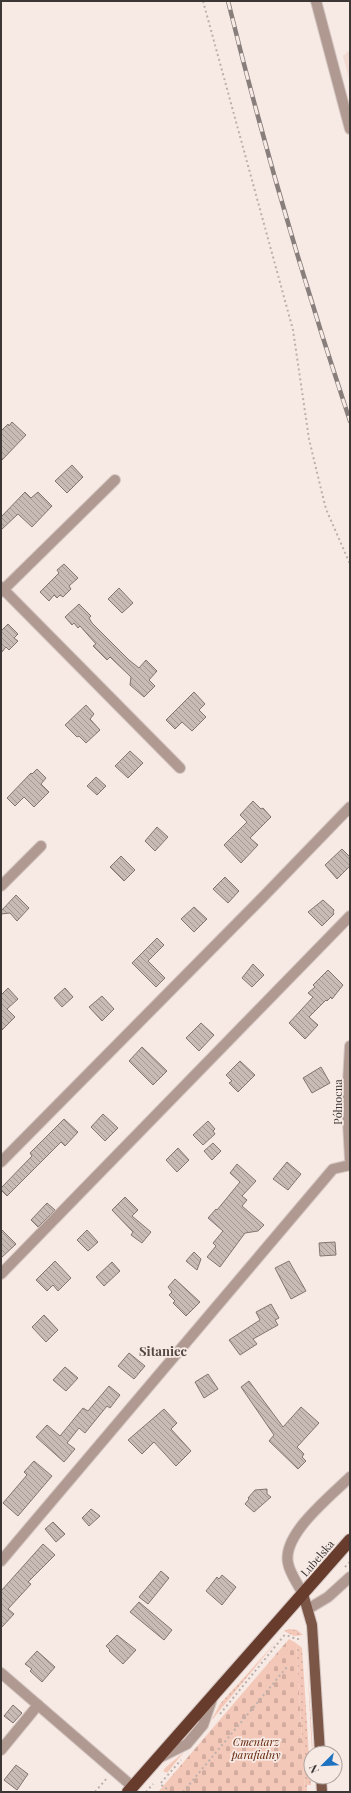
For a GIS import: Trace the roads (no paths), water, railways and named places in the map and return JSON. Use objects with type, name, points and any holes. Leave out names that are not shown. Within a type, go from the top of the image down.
[{"type":"highway","name":"Lubelska","points":[[131,1789],[350,1540]]},
{"type":"main road","points":[[303,1594],[308,1609],[313,1638],[320,1745]]},
{"type":"street","points":[[316,1],[350,129]]},
{"type":"street","points":[[115,480],[2,590],[180,768]]},
{"type":"street","points":[[1,1162],[350,807]]},
{"type":"street","points":[[1,886],[41,846]]},
{"type":"street","points":[[1,1274],[350,916]]},
{"type":"street","name":"Północna","points":[[350,1046],[347,1102],[350,1159]]},
{"type":"street","points":[[1,1561],[333,1169],[350,1165]]},
{"type":"street","points":[[303,1594],[289,1568],[287,1557],[289,1547],[299,1528],[350,1477]]},
{"type":"street","points":[[308,1609],[328,1597],[350,1577]]},
{"type":"street","points":[[1,1673],[131,1789]]},
{"type":"street","points":[[1,1750],[38,1705]]},
{"type":"railway","points":[[228,1],[255,107],[285,212],[316,317],[350,421]]},
{"type":"district","name":"Sitaniec","points":[[163,1350]]},
{"type":"park label","name":"Cmentarz parafialny","points":[[256,1747]]}]
